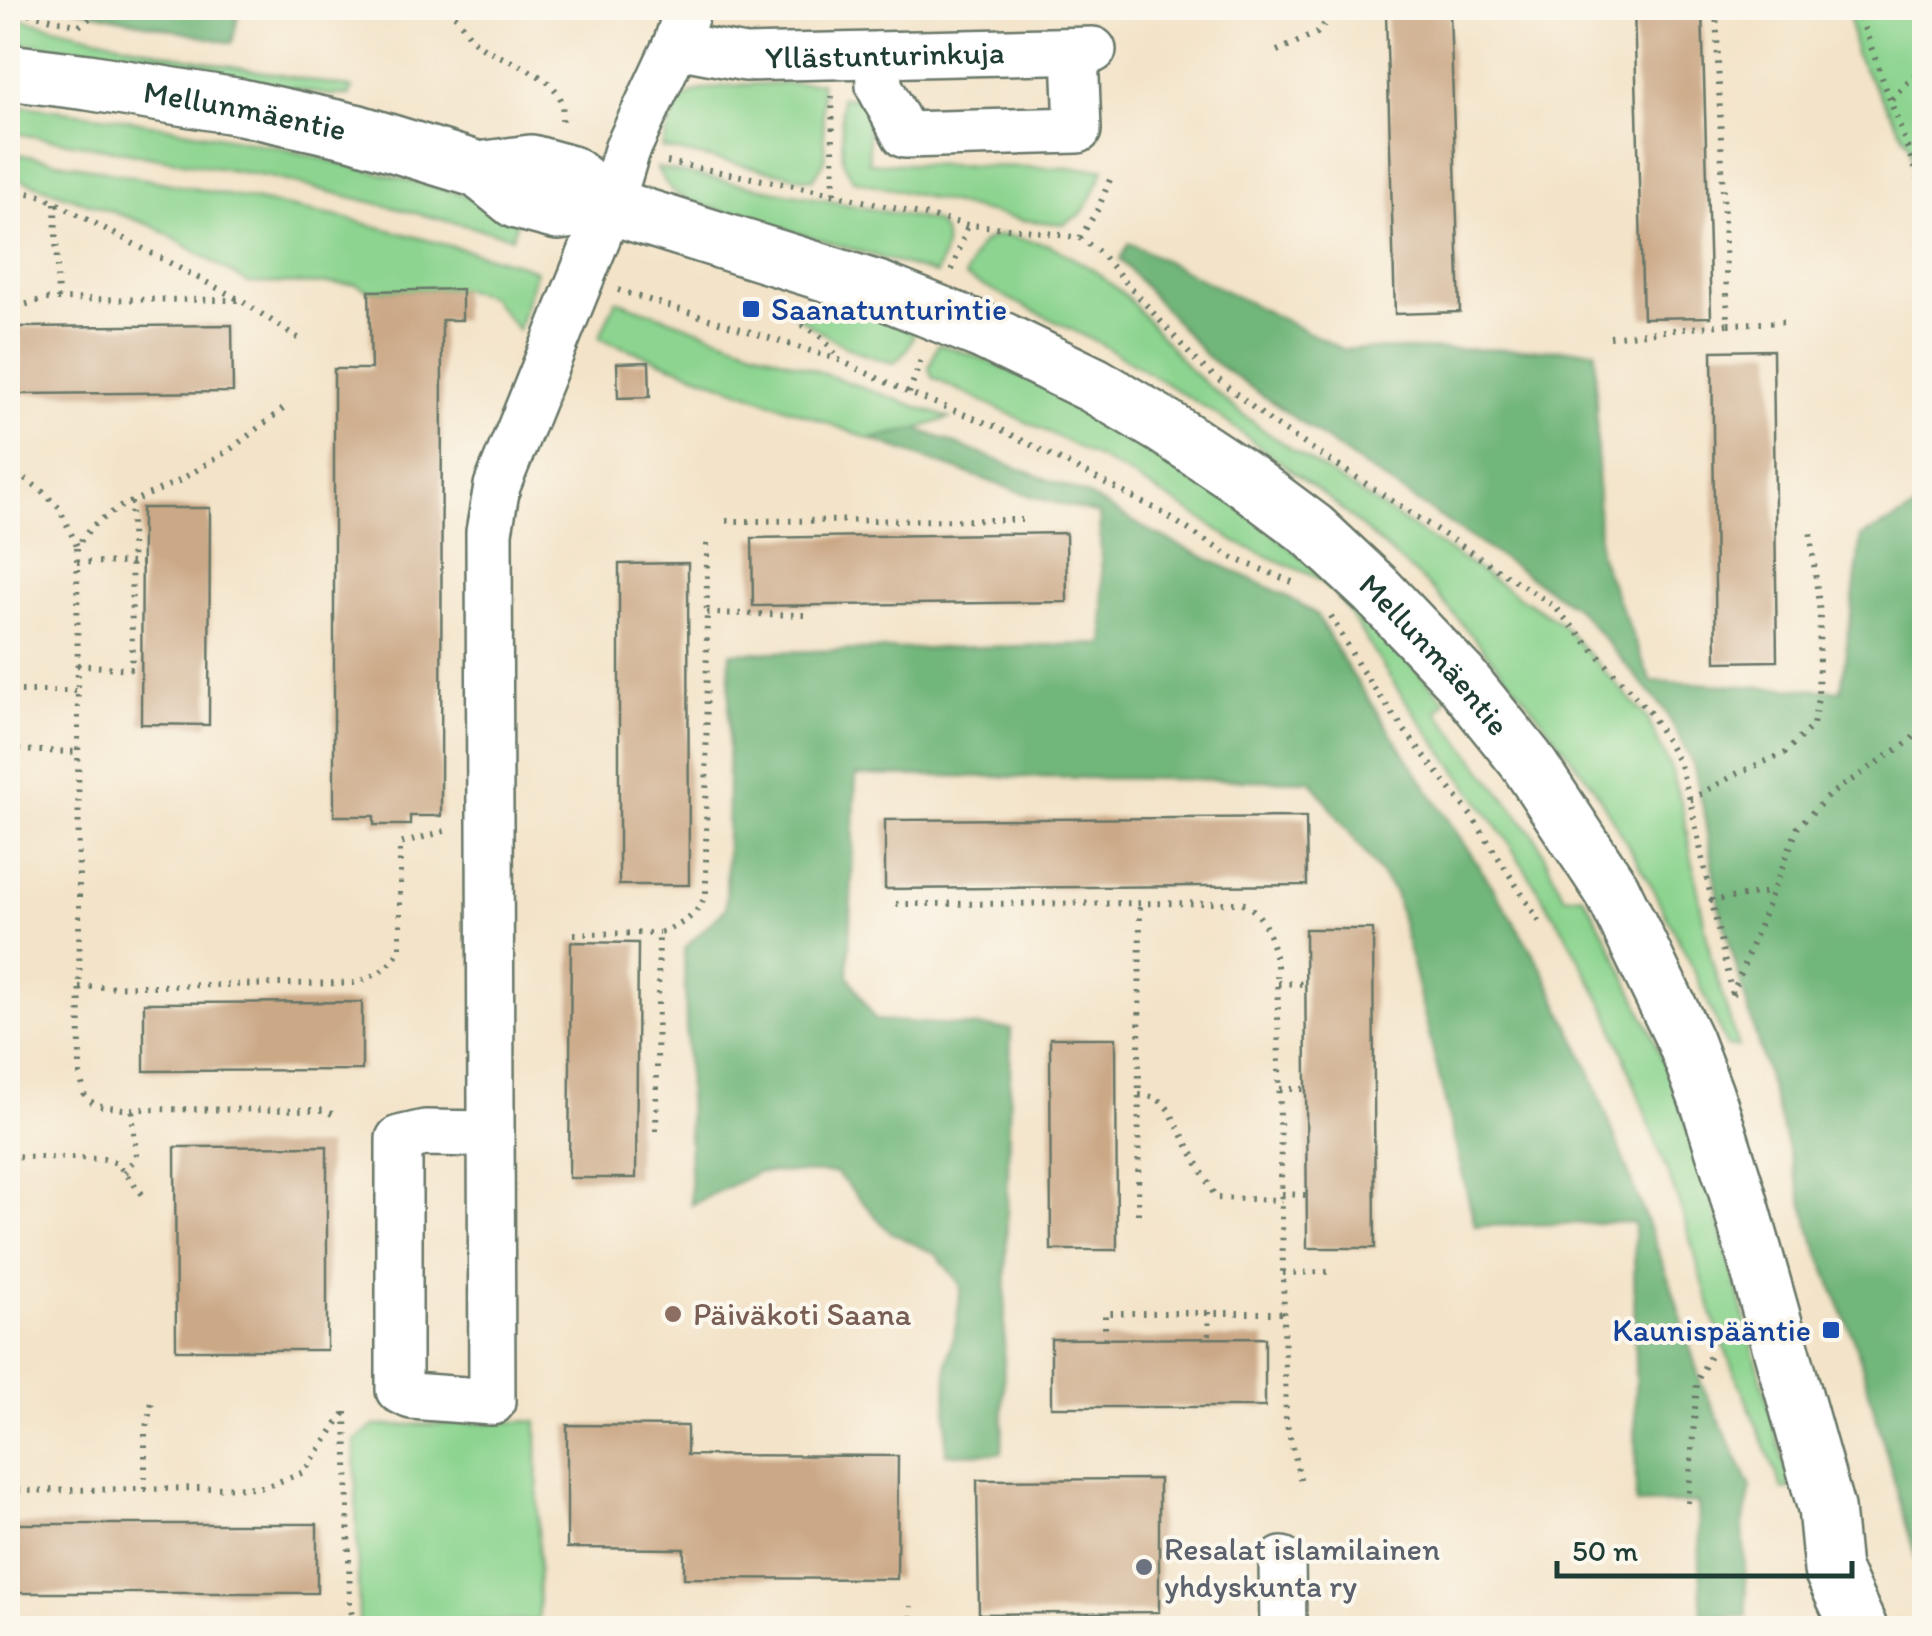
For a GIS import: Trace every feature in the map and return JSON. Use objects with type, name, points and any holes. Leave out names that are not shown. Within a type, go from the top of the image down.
[{"type":"main road","name":"Mellunmäentie","points":[[8,72],[241,107],[355,132],[479,170],[531,163],[571,174],[610,206],[880,290],[985,332],[1094,385],[1165,427],[1312,530],[1460,678],[1526,760],[1612,890],[1685,1041],[1710,1107],[1826,1508],[1832,1570],[1859,1628]]},
{"type":"main road","name":"Mellunmäentie","points":[[1826,1508],[1860,1556],[1898,1628]]},
{"type":"street","name":"Yllästunturinkuja","points":[[682,26],[744,58],[878,55],[1084,51],[1078,130],[905,136],[879,86],[878,55]]},
{"type":"street","points":[[490,1134],[425,1133],[400,1139],[399,1390],[411,1396],[492,1402],[489,532],[497,486],[610,206],[628,150],[682,26]]},
{"type":"street","points":[[1282,1560],[1283,1628]]},
{"type":"path","points":[[8,8],[79,26],[102,9],[195,15],[232,8]]},
{"type":"path","points":[[447,8],[477,43],[553,87],[562,101],[563,133]]},
{"type":"path","points":[[1277,52],[1318,33],[1338,8]]},
{"type":"path","points":[[1716,8],[1728,324]]},
{"type":"path","points":[[1856,8],[1924,194]]},
{"type":"path","points":[[1892,99],[1924,66]]},
{"type":"path","points":[[832,90],[834,195]]},
{"type":"path","points":[[1080,238],[1111,177]]},
{"type":"path","points":[[8,189],[43,196],[240,300],[301,340]]},
{"type":"path","points":[[55,203],[58,299]]},
{"type":"path","points":[[949,279],[968,224]]},
{"type":"path","points":[[609,288],[840,360],[909,394],[994,426],[1158,510],[1231,557],[1301,586]]},
{"type":"path","points":[[8,315],[34,302],[58,299],[240,300]]},
{"type":"path","points":[[784,314],[822,338],[840,360]]},
{"type":"path","points":[[1610,337],[1728,324],[1791,322]]},
{"type":"path","points":[[909,394],[926,346]]},
{"type":"path","points":[[77,546],[92,526],[232,448],[283,409]]},
{"type":"path","points":[[8,466],[59,508],[77,546],[80,1074],[85,1097],[96,1104],[132,1109],[326,1110],[339,1118]]},
{"type":"path","points":[[131,502],[132,669]]},
{"type":"path","points":[[726,521],[1022,520]]},
{"type":"path","points":[[1690,800],[1785,753],[1813,725],[1818,698],[1820,614],[1810,529]]},
{"type":"path","points":[[574,934],[660,933],[692,916],[706,894],[707,539]]},
{"type":"path","points":[[77,562],[141,563]]},
{"type":"path","points":[[1322,604],[1340,628],[1360,668],[1473,818],[1541,924]]},
{"type":"path","points":[[706,614],[804,615],[803,606]]},
{"type":"path","points":[[78,666],[142,671]]},
{"type":"path","points":[[21,691],[78,691]]},
{"type":"path","points":[[1732,995],[1798,826],[1829,795],[1910,741],[1924,725]]},
{"type":"path","points":[[8,750],[78,752]]},
{"type":"path","points":[[79,987],[356,983],[380,974],[400,948],[400,844],[457,827]]},
{"type":"path","points":[[1710,901],[1772,892]]},
{"type":"path","points":[[896,904],[1242,903],[1250,906],[1265,925],[1278,983],[1286,1422],[1302,1488]]},
{"type":"path","points":[[1138,1214],[1140,904]]},
{"type":"path","points":[[656,1131],[660,933]]},
{"type":"path","points":[[1278,983],[1305,984]]},
{"type":"path","points":[[1280,1089],[1306,1090]]},
{"type":"path","points":[[1139,1095],[1153,1096],[1169,1110],[1216,1198],[1306,1195]]},
{"type":"path","points":[[125,1173],[136,1156],[132,1109]]},
{"type":"path","points":[[8,1156],[104,1159],[116,1163],[147,1200]]},
{"type":"path","points":[[1284,1273],[1330,1272]]},
{"type":"path","points":[[1105,1338],[1105,1312],[1284,1313]]},
{"type":"path","points":[[1208,1312],[1209,1338]]},
{"type":"path","points":[[1688,1503],[1696,1381],[1711,1354]]},
{"type":"path","points":[[145,1489],[145,1432],[152,1398]]},
{"type":"path","points":[[8,1491],[265,1487],[304,1472],[346,1411],[350,1605],[354,1628]]},
{"type":"path","points":[[910,1628],[911,1606]]},
{"type":"green space","points":[[73,8],[240,8],[232,43]]},
{"type":"green space","points":[[1849,8],[1924,8],[1924,237],[1910,146],[1855,54]]},
{"type":"green space","points":[[8,16],[177,56],[352,88],[350,95],[328,95],[8,42]]},
{"type":"green space","points":[[821,82],[825,161],[813,180],[662,148],[677,107],[697,92],[730,86]]},
{"type":"green space","points":[[841,98],[867,98],[869,163],[1104,169],[1081,214],[1063,224],[1022,220],[853,180],[843,161]]},
{"type":"green space","points":[[8,104],[117,118],[277,147],[521,209],[512,237],[270,177],[8,132]]},
{"type":"green space","points":[[8,152],[344,218],[536,271],[518,330],[489,296],[462,289],[369,291],[356,284],[248,283],[153,226],[8,175]]},
{"type":"green space","points":[[657,168],[934,221],[943,233],[944,253],[936,274],[692,202],[671,189]]},
{"type":"green space","points":[[1004,235],[1050,245],[1092,269],[1126,296],[1190,370],[1270,435],[1560,623],[1647,718],[1671,769],[1681,803],[1711,958],[1738,1047],[1727,1047],[1693,968],[1646,876],[1593,786],[1526,699],[1433,590],[1332,501],[1216,414],[1101,344],[965,277],[982,244]]},
{"type":"green space","points":[[1129,243],[1342,349],[1595,350],[1599,554],[1651,681],[1841,691],[1861,537],[1924,505],[1924,1587],[1856,1345],[1814,1241],[1719,906],[1693,764],[1664,709],[1578,609],[1207,357],[1120,259]]},
{"type":"green space","points":[[616,300],[949,418],[870,439],[599,338]]},
{"type":"green space","points":[[789,311],[860,314],[914,332],[907,349],[894,363],[851,349]]},
{"type":"green space","points":[[938,344],[1031,380],[1084,408],[1230,500],[1330,582],[1446,701],[1437,711],[1536,838],[1564,897],[1582,895],[1589,905],[1656,1042],[1702,1167],[1791,1488],[1783,1490],[1717,1329],[1682,1212],[1609,1015],[1564,931],[1507,840],[1398,690],[1332,590],[1313,576],[1235,542],[1127,473],[933,378],[929,369]]},
{"type":"green space","points":[[917,429],[1085,494],[1155,534],[1285,595],[1316,614],[1542,968],[1589,1069],[1673,1291],[1701,1383],[1751,1487],[1743,1525],[1747,1617],[1702,1616],[1698,1503],[1636,1504],[1634,1222],[1475,1226],[1395,893],[1311,781],[856,775],[848,975],[875,1020],[1011,1029],[1002,1453],[946,1454],[947,1363],[961,1286],[937,1255],[890,1232],[836,1173],[758,1172],[691,1205],[684,949],[726,908],[730,653],[1105,644],[1099,514],[1037,498],[870,439]]},
{"type":"green space","points":[[537,1421],[539,1620],[359,1625],[355,1441],[374,1426]]},
{"type":"building","points":[[1634,8],[1702,8],[1711,317],[1643,318]]},
{"type":"building","points":[[1450,11],[1460,312],[1395,314],[1386,14]]},
{"type":"building","points":[[462,289],[462,320],[442,320],[441,816],[410,816],[410,825],[374,825],[374,816],[334,816],[334,369],[371,369],[369,291]]},
{"type":"building","points":[[232,325],[233,392],[20,394],[19,327]]},
{"type":"building","points":[[1773,350],[1777,661],[1716,662],[1712,351]]},
{"type":"building","points":[[649,362],[650,397],[618,398],[617,363]]},
{"type":"building","points":[[142,508],[210,508],[209,725],[141,724]]},
{"type":"building","points":[[1066,533],[1067,602],[753,606],[752,538]]},
{"type":"building","points":[[688,563],[689,885],[619,885],[619,564]]},
{"type":"building","points":[[1306,817],[1307,885],[885,889],[885,820]]},
{"type":"building","points":[[1305,929],[1373,929],[1375,1248],[1307,1248]]},
{"type":"building","points":[[571,942],[638,943],[636,1178],[569,1178]]},
{"type":"building","points":[[362,1002],[362,1070],[144,1071],[144,1003]]},
{"type":"building","points":[[1050,1038],[1116,1038],[1117,1250],[1051,1250]]},
{"type":"building","points":[[327,1146],[327,1350],[176,1350],[175,1147]]},
{"type":"building","points":[[1265,1338],[1265,1407],[1051,1407],[1051,1339]]},
{"type":"building","points":[[567,1425],[687,1426],[687,1455],[898,1456],[897,1579],[684,1578],[684,1549],[567,1548]]},
{"type":"building","points":[[1159,1479],[1159,1612],[979,1614],[977,1480]]},
{"type":"building","points":[[8,1524],[317,1524],[317,1593],[8,1593]]},
{"type":"place","name":"Saanatunturintie","points":[[751,309]]},
{"type":"place","name":"Päiväkoti Saana","points":[[673,1314]]},
{"type":"place","name":"Kaunispääntie","points":[[1831,1330]]},
{"type":"place","name":"Resalat islamilainen yhdyskunta ry","points":[[1144,1567]]}]
